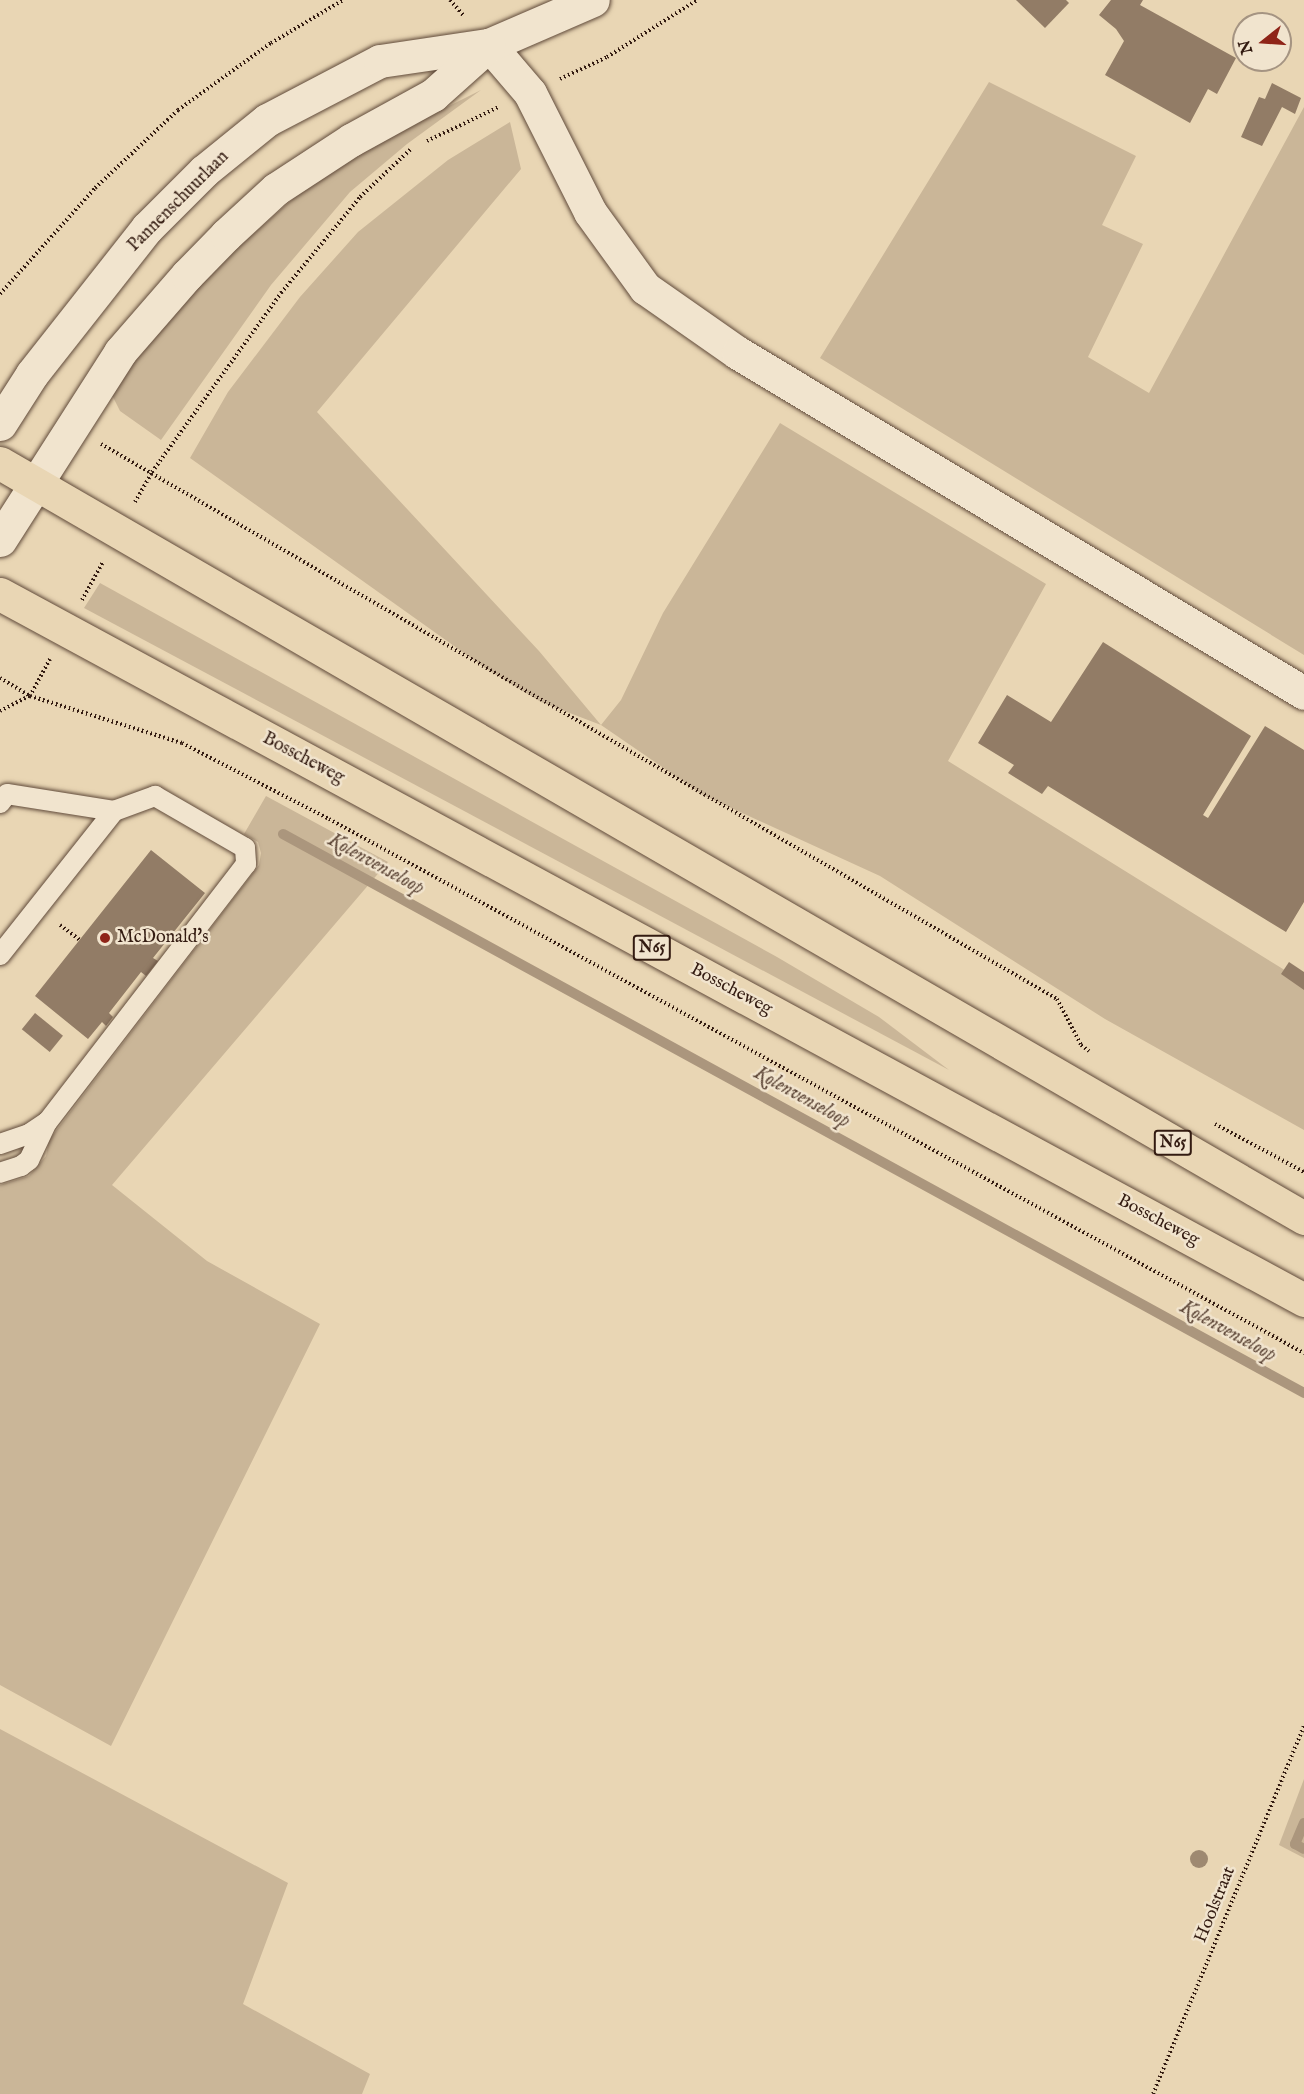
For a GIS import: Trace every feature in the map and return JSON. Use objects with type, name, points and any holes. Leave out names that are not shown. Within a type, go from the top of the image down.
[{"type":"main road","name":"Pannenschuurlaan","points":[[0,424],[32,374],[147,228],[204,171],[267,120],[380,61],[489,45],[593,0]]},
{"type":"main road","name":"Pannenschuurlaan","points":[[0,540],[120,352],[187,275],[226,235],[276,189],[351,140],[433,95],[489,45]]},
{"type":"main road","points":[[489,45],[530,93],[590,212],[645,288],[738,353],[1304,693]]},
{"type":"main road","name":"N65","points":[[0,463],[1304,1218]]},
{"type":"main road","name":"Bosscheweg","points":[[0,594],[1304,1300]]},
{"type":"lane","points":[[0,802],[7,794],[114,811],[155,796],[245,848],[246,864],[47,1122],[29,1160],[21,1166],[0,1173]]},
{"type":"lane","points":[[0,955],[114,811]]},
{"type":"lane","points":[[0,1144],[29,1134],[47,1122]]},
{"type":"path","points":[[0,294],[95,188],[178,110],[271,43],[343,0]]},
{"type":"path","points":[[423,142],[607,57],[697,0]]},
{"type":"path","points":[[0,711],[30,696],[152,472],[281,293],[360,197],[412,147]]},
{"type":"path","points":[[152,472],[1057,999],[1081,1046],[1090,1052]]},
{"type":"path","points":[[0,678],[30,696],[183,742],[329,819],[1304,1353]]},
{"type":"path","points":[[1211,1122],[1304,1172]]},
{"type":"path","name":"Hoolstraat","points":[[1152,2094],[1304,1726]]},
{"type":"shaded area","points":[[989,82],[1136,156],[1102,225],[1143,244],[1088,357],[1149,393],[1304,107],[1304,655],[820,358]]},
{"type":"shaded area","points":[[481,90],[407,144],[350,192],[271,285],[161,440],[120,411],[111,393],[124,373],[219,264],[295,197],[363,149]]},
{"type":"shaded area","points":[[510,122],[521,169],[317,412],[539,651],[601,725],[541,702],[485,668],[190,458],[228,392],[300,297],[358,232],[448,160]]},
{"type":"shaded area","points":[[780,423],[1046,584],[948,761],[1304,982],[1304,1130],[1105,1019],[880,876],[703,795],[601,725],[621,700],[663,613]]},
{"type":"shaded area","points":[[100,583],[777,957],[879,1017],[949,1070],[84,608]]},
{"type":"shaded area","points":[[266,796],[388,862],[112,1185],[207,1261],[320,1324],[111,1746],[0,1685],[0,1185],[29,1176],[46,1156],[49,1140],[259,865],[261,853],[258,842],[244,834]]},
{"type":"shaded area","points":[[0,1729],[288,1883],[243,2004],[370,2074],[362,2094],[0,2094]]},
{"type":"shaded area","points":[[1304,1779],[1304,1858],[1279,1845]]},
{"type":"building","points":[[1016,0],[1066,0],[1069,3],[1045,28]]},
{"type":"building","points":[[1111,0],[1143,0],[1140,5],[1232,56],[1232,66],[1217,94],[1208,89],[1190,123],[1105,75],[1124,41],[1116,29],[1099,15]]},
{"type":"building","points":[[1272,83],[1301,98],[1295,114],[1282,107],[1262,146],[1241,137],[1259,97],[1265,99]]},
{"type":"building","points":[[1103,642],[1251,736],[1203,815],[1208,818],[1265,726],[1304,750],[1304,902],[1286,932],[1048,786],[1042,794],[1008,773],[1014,765],[978,743],[1007,695],[1051,722]]},
{"type":"building","points":[[151,850],[205,893],[153,958],[158,961],[146,976],[141,972],[109,1013],[113,1017],[106,1026],[102,1022],[88,1039],[35,996]]},
{"type":"building","points":[[1289,962],[1304,972],[1304,990],[1281,974]]},
{"type":"building","points":[[35,1013],[63,1036],[50,1052],[22,1029]]},
{"type":"waterway","name":"Kolenvenseloop","points":[[283,834],[1304,1393]]},
{"type":"waterway","name":"Kolenvenseloop","points":[[1304,1823],[1295,1844],[1304,1849]]},
{"type":"place","name":"McDonald's","points":[[105,938]]}]
